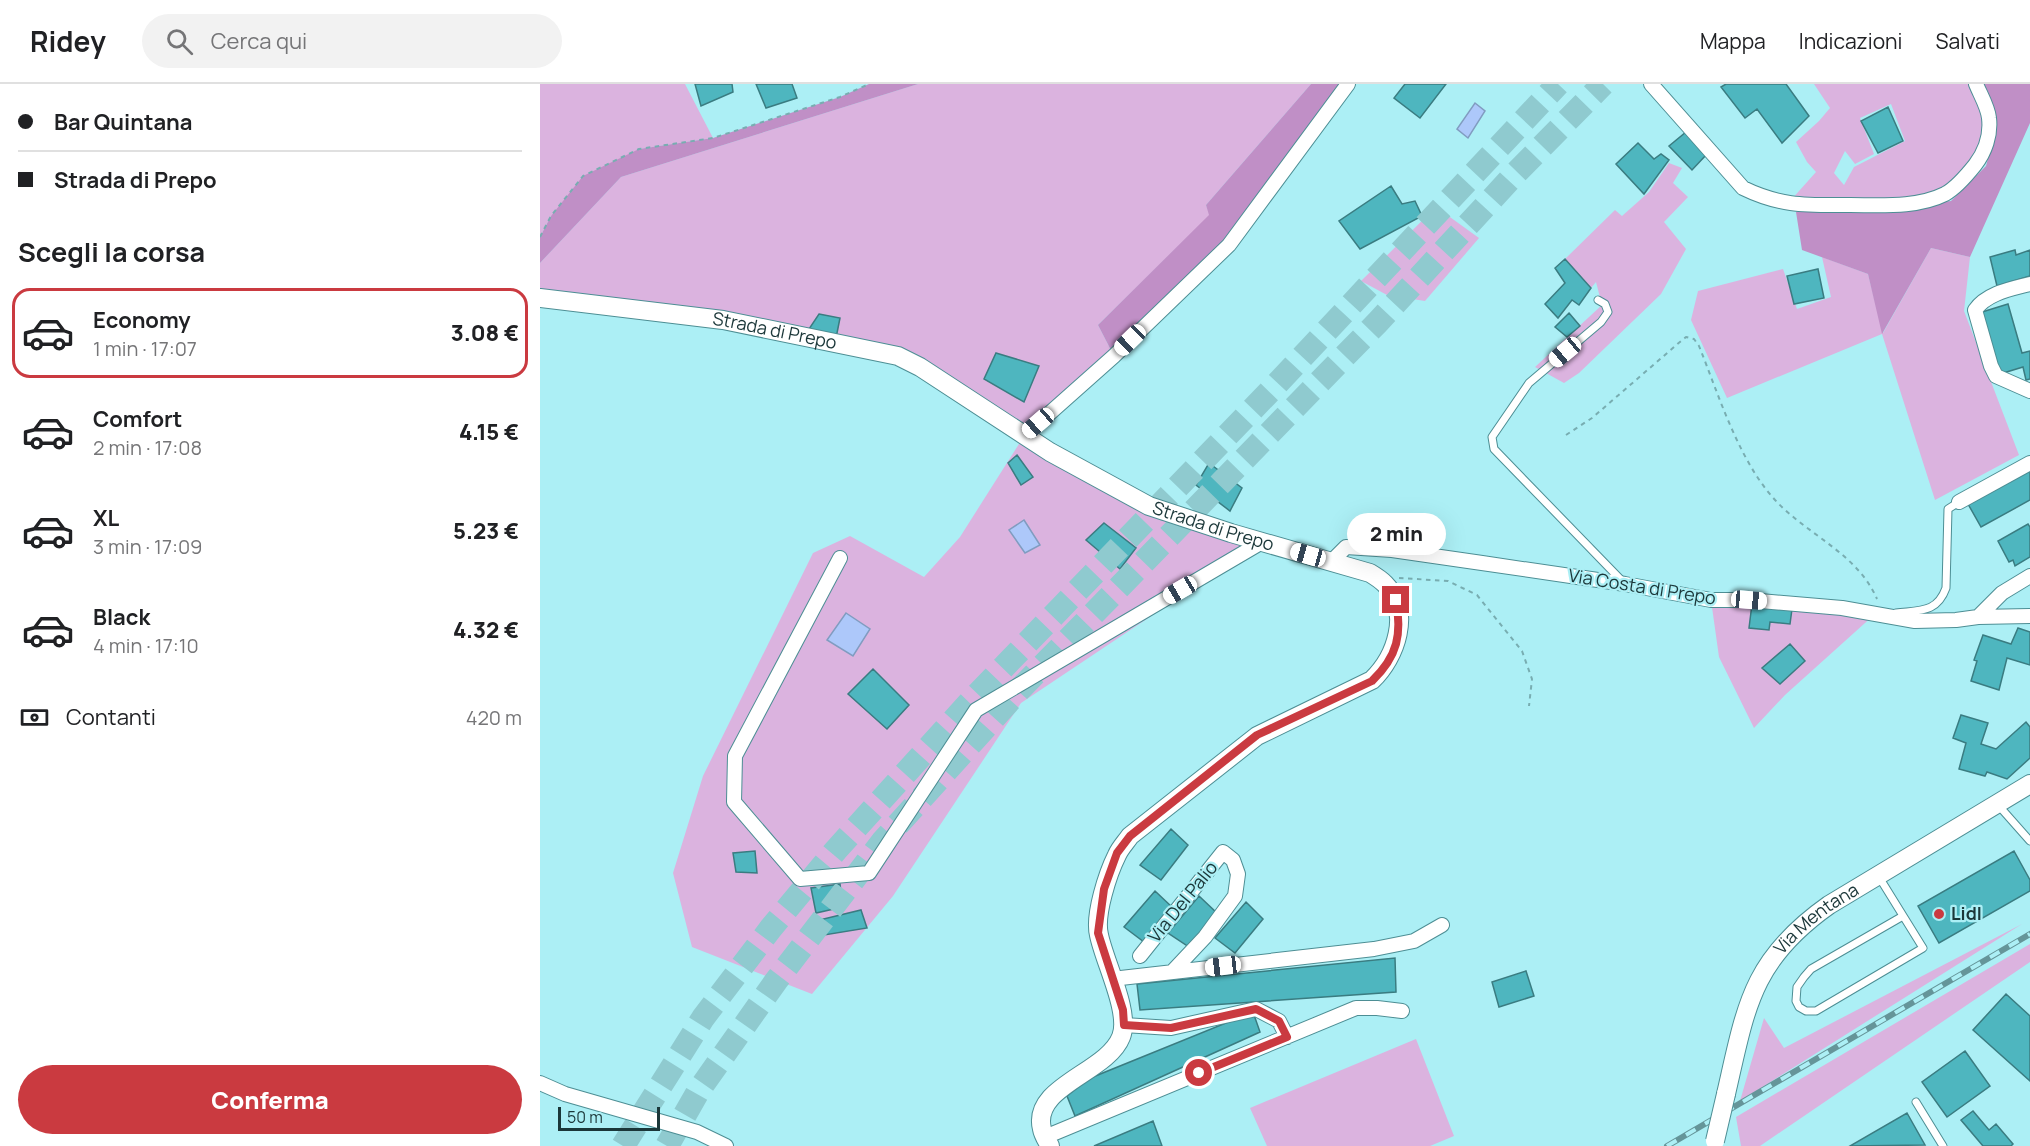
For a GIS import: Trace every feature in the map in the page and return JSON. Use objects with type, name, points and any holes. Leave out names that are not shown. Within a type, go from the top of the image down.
[{"type":"street","points":[[1024,436],[1114,356],[1229,245],[1348,84]]},
{"type":"street","points":[[1651,84],[1743,188],[1792,205],[1886,205],[1916,203],[1946,194],[1968,174],[1982,156],[1988,134],[1989,117],[1976,84]]},
{"type":"street","points":[[2030,284],[1992,296],[1980,303],[1975,310],[1996,376],[2030,391]]},
{"type":"street","name":"Strada di Prepo","points":[[540,298],[723,320],[898,356],[920,367],[1050,452],[1149,506],[1370,573],[1386,584]]},
{"type":"street","points":[[1959,502],[2030,464]]},
{"type":"street","points":[[840,558],[735,756],[734,802],[800,879],[869,873],[976,710],[1262,542]]},
{"type":"street","name":"Via Costa di Prepo","points":[[1331,562],[1346,547],[1392,550],[1625,584],[1711,600],[1749,600],[1842,608],[1915,621],[2030,616]]},
{"type":"street","points":[[1978,617],[2002,593],[2030,576]]},
{"type":"street","points":[[1386,584],[1396,600],[1400,624],[1395,649],[1384,669],[1372,681],[1257,735],[1130,836],[1117,853],[1104,889],[1098,933],[1123,1010],[1122,1036],[1100,1064],[1058,1090],[1047,1101],[1042,1114],[1041,1129],[1047,1142],[1356,1008],[1402,1011]]},
{"type":"street","name":"Via Mentana","points":[[1714,1144],[1748,1003],[1773,956],[1808,920],[1878,875],[2030,784]]},
{"type":"street","name":"Via Del Palio","points":[[1140,956],[1223,852],[1233,860],[1238,874],[1235,896],[1205,937],[1172,972]]},
{"type":"street","name":"Via Del Palio","points":[[1112,980],[1374,949],[1414,941],[1442,925]]},
{"type":"street","points":[[1124,1025],[1171,1028],[1256,1009],[1279,1021],[1287,1037]]},
{"type":"street","points":[[540,1083],[565,1094],[697,1132],[726,1146]]},
{"type":"lane","points":[[1598,300],[1605,304],[1608,312],[1601,322],[1529,383],[1492,437],[1494,449],[1625,584]]},
{"type":"lane","points":[[1878,614],[1931,609],[1942,599],[1946,588],[1948,509],[1959,502]]},
{"type":"lane","points":[[1997,804],[2030,841]]},
{"type":"lane","points":[[1878,875],[1904,916],[1923,948],[1816,1011],[1806,1011],[1799,1007],[1795,994],[1797,987],[1811,969],[1904,916]]},
{"type":"lane","points":[[1916,1102],[1943,1146]]},
{"type":"path","points":[[540,237],[551,216],[584,176],[639,148],[713,138],[840,97],[869,84]]},
{"type":"path","points":[[1566,435],[1592,418],[1686,337],[1694,339],[1700,346],[1725,412],[1756,477],[1783,508],[1835,547],[1870,583],[1877,601],[1878,614]]},
{"type":"path","points":[[1386,584],[1398,578],[1448,581],[1477,595],[1522,651],[1532,679],[1530,706]]},
{"type":"shaded area","points":[[540,84],[685,84],[713,138],[639,149],[551,216],[540,237]]},
{"type":"shaded area","points":[[869,84],[918,84],[621,177],[540,263],[540,237],[551,216],[583,176],[639,149],[713,138],[840,97]]},
{"type":"shaded area","points":[[918,84],[1311,84],[1206,205],[1210,215],[1098,325],[1114,356],[1025,436],[1149,506],[1262,542],[1021,703],[893,896],[812,994],[692,947],[673,873],[703,776],[813,553],[850,536],[924,577],[960,537],[1024,436],[898,356],[540,298],[540,263],[621,177]]},
{"type":"shaded area","points":[[1311,84],[1348,84],[1229,245],[1114,356],[1098,325],[1209,215],[1206,205]]},
{"type":"shaded area","points":[[1814,84],[1971,84],[1984,114],[1982,156],[1946,194],[1916,203],[1791,200],[1816,172],[1807,162],[1796,142],[1830,108]],"holes":[[[1891,104],[1905,141],[1854,167],[1844,185],[1834,173],[1845,151],[1855,164],[1874,154],[1860,118]]]},
{"type":"shaded area","points":[[1975,84],[2030,84],[2030,123],[1970,257],[1931,248],[1882,334],[1868,274],[1802,250],[1796,212],[1888,208],[1951,201],[1986,166],[1997,126]]},
{"type":"shaded area","points":[[1669,163],[1682,168],[1673,183],[1688,197],[1664,222],[1686,249],[1661,294],[1579,373],[1564,383],[1535,367],[1602,305],[1596,282],[1591,288],[1565,259],[1615,210],[1622,216],[1649,192]]},
{"type":"shaded area","points":[[1436,207],[1479,238],[1425,301],[1387,295],[1361,281]]},
{"type":"shaded area","points":[[1931,248],[1970,257],[1964,311],[2019,455],[1935,500],[1882,334],[1727,398],[1691,320],[1698,291],[1783,269],[1797,309],[1831,297],[1822,257],[1868,274],[1883,333]]},
{"type":"shaded area","points":[[1711,600],[1875,614],[1785,695],[1754,728],[1719,657]]},
{"type":"shaded area","points":[[2022,924],[1740,1101],[1764,1018],[1784,1048]]},
{"type":"shaded area","points":[[2030,944],[2030,962],[1760,1146],[1741,1146],[1736,1117]]},
{"type":"shaded area","points":[[1416,1039],[1454,1136],[1430,1146],[1267,1146],[1250,1108]]},
{"type":"water","points":[[1475,103],[1485,111],[1468,138],[1457,129]]},
{"type":"water","points":[[1024,520],[1040,545],[1025,553],[1009,530]]},
{"type":"water","points":[[846,613],[870,629],[853,656],[827,640]]},
{"type":"building","points":[[695,84],[732,84],[733,92],[701,106]]},
{"type":"building","points":[[756,84],[792,84],[797,98],[766,108]]},
{"type":"building","points":[[1405,84],[1446,84],[1420,118],[1394,98]]},
{"type":"building","points":[[1726,84],[1786,84],[1809,116],[1782,143],[1757,109],[1745,118],[1721,87]]},
{"type":"building","points":[[1888,107],[1903,141],[1878,153],[1861,121]]},
{"type":"building","points":[[1686,132],[1707,154],[1692,170],[1669,146]]},
{"type":"building","points":[[1638,143],[1654,159],[1661,154],[1669,160],[1644,194],[1616,164]]},
{"type":"building","points":[[1391,186],[1402,204],[1415,201],[1422,216],[1360,249],[1339,221]]},
{"type":"building","points":[[2015,250],[2016,255],[2030,250],[2030,276],[1997,286],[1990,257]]},
{"type":"building","points":[[1565,259],[1591,288],[1579,305],[1572,300],[1558,318],[1545,304],[1565,283],[1555,268]]},
{"type":"building","points":[[1818,269],[1824,298],[1794,304],[1787,276]]},
{"type":"building","points":[[2008,304],[2022,353],[2030,351],[2030,379],[2026,380],[2023,367],[2000,374],[1982,312]]},
{"type":"building","points":[[1569,313],[1580,326],[1567,337],[1555,327]]},
{"type":"building","points":[[819,314],[840,318],[836,338],[807,332]]},
{"type":"building","points":[[996,353],[1039,366],[1024,402],[984,379]]},
{"type":"building","points":[[1017,455],[1033,477],[1021,485],[1008,463]]},
{"type":"building","points":[[1209,463],[1242,488],[1230,511],[1196,485]]},
{"type":"building","points":[[2030,470],[2030,500],[1981,527],[1968,504]]},
{"type":"building","points":[[1104,523],[1136,548],[1120,569],[1086,540]]},
{"type":"building","points":[[2028,524],[2030,527],[2030,557],[2015,566],[2013,560],[2009,562],[1998,541]]},
{"type":"building","points":[[1752,604],[1792,609],[1790,624],[1770,622],[1769,630],[1749,628]]},
{"type":"building","points":[[2018,628],[2030,632],[2030,665],[2007,658],[1999,690],[1971,681],[1977,661],[1974,660],[1983,635],[2011,644]]},
{"type":"building","points":[[1790,644],[1805,661],[1780,684],[1762,668]]},
{"type":"building","points":[[873,669],[909,705],[887,729],[848,694]]},
{"type":"building","points":[[1961,715],[1988,723],[1981,744],[1996,749],[2026,722],[2030,727],[2030,758],[2007,779],[1987,772],[1985,776],[1959,769],[1966,743],[1953,738]]},
{"type":"building","points":[[1171,829],[1188,845],[1161,880],[1140,865]]},
{"type":"building","points":[[755,851],[757,873],[736,872],[733,853]]},
{"type":"building","points":[[2014,851],[2030,880],[2030,891],[1939,943],[1918,906]]},
{"type":"building","points":[[840,884],[843,907],[816,913],[811,888]]},
{"type":"building","points":[[1155,891],[1172,907],[1144,942],[1124,927]]},
{"type":"building","points":[[1199,896],[1217,913],[1189,947],[1168,933]]},
{"type":"building","points":[[1246,902],[1263,919],[1235,953],[1215,938]]},
{"type":"building","points":[[861,910],[867,928],[812,937],[811,922]]},
{"type":"building","points":[[1395,958],[1396,992],[1140,1010],[1137,984]]},
{"type":"building","points":[[1526,971],[1534,996],[1499,1007],[1492,982]]},
{"type":"building","points":[[2006,994],[2030,1016],[2030,1081],[1973,1030]]},
{"type":"building","points":[[1253,1012],[1260,1032],[1075,1116],[1067,1096],[1088,1079]]},
{"type":"building","points":[[1965,1051],[1990,1086],[1947,1117],[1922,1082]]},
{"type":"building","points":[[1973,1111],[1989,1130],[1996,1124],[2013,1144],[2011,1146],[1983,1146],[1961,1120]]},
{"type":"building","points":[[1907,1113],[1925,1145],[1850,1146]]},
{"type":"building","points":[[1153,1121],[1162,1146],[1094,1146]]},
{"type":"tunnel","points":[[623,1146],[703,1018],[771,928],[836,850],[969,703],[1274,387],[1558,84]]},
{"type":"tunnel","points":[[667,1146],[699,1090],[776,981],[883,841],[1020,689],[1377,323],[1515,174],[1603,84]]},
{"type":"railway","points":[[1667,1146],[2030,934]]},
{"type":"place","name":"Lidl","points":[[1939,914]]},
{"type":"route","points":[[1199,1073],[1287,1037],[1279,1021],[1256,1009],[1171,1028],[1124,1025],[1123,1010],[1098,933],[1104,889],[1117,853],[1130,836],[1257,735],[1372,681],[1384,669],[1395,649],[1400,624],[1396,600]]}]
